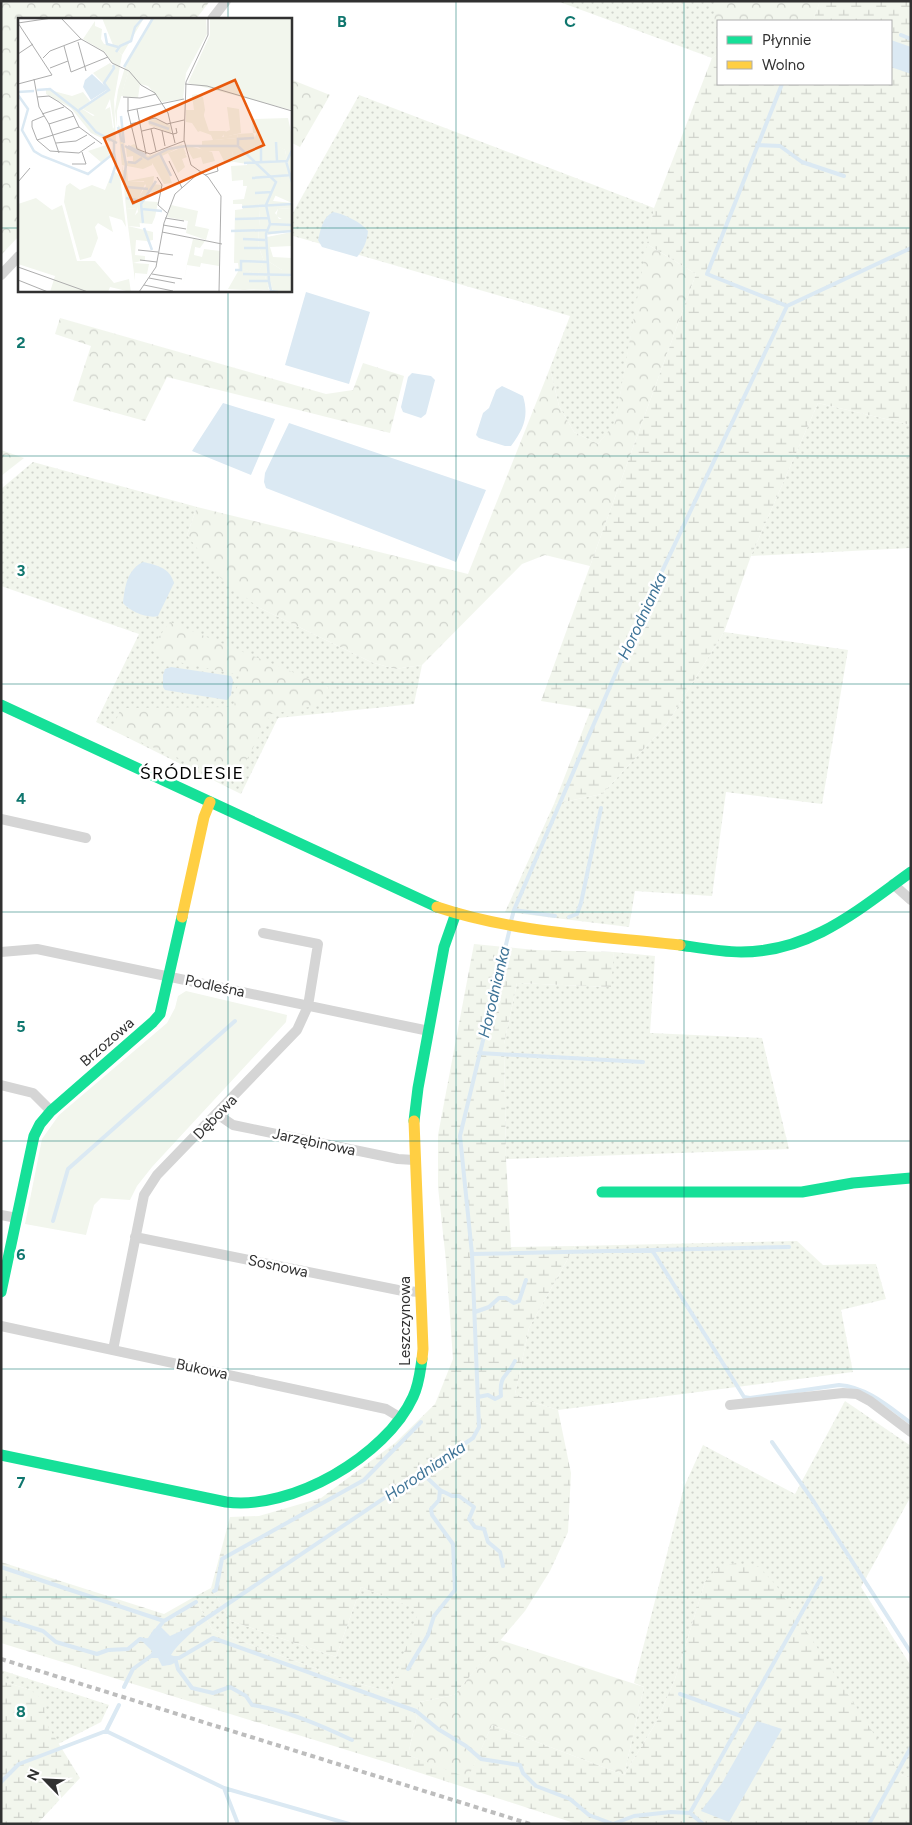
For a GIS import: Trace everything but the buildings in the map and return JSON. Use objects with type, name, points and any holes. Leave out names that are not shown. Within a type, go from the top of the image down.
[{"type":"street","points":[[213,18],[226,1]]},
{"type":"street","points":[[1,275],[18,257]]},
{"type":"street","points":[[1,705],[414,897],[456,913],[497,923],[740,952],[765,951],[794,945],[826,931],[911,872]]},
{"type":"street","name":"Brzozowa","points":[[1,1292],[34,1136],[40,1124],[51,1111],[160,1014],[170,977],[204,817],[210,802]]},
{"type":"street","points":[[1,819],[86,838]]},
{"type":"street","points":[[893,884],[911,900]]},
{"type":"street","name":"Leszczynowa","points":[[1,1454],[220,1501],[252,1504],[299,1493],[367,1452],[391,1430],[413,1396],[420,1374],[423,1349],[413,1129],[418,1088],[444,947],[456,913]]},
{"type":"street","name":"Dębowa","points":[[113,1350],[144,1195],[157,1175],[218,1114],[297,1030],[308,1006],[318,944],[263,933]]},
{"type":"street","name":"Podleśna","points":[[1,952],[37,949],[429,1031]]},
{"type":"street","points":[[1,1085],[33,1093],[51,1111]]},
{"type":"street","name":"Jarzębinowa","points":[[218,1114],[233,1125],[398,1159],[414,1160]]},
{"type":"street","points":[[602,1192],[802,1192],[853,1183],[911,1178]]},
{"type":"street","points":[[1,1215],[17,1218]]},
{"type":"street","name":"Sosnowa","points":[[135,1237],[403,1292],[421,1292]]},
{"type":"street","name":"Bukowa","points":[[1,1326],[386,1409],[400,1418]]},
{"type":"street","points":[[730,1405],[843,1393],[857,1394],[870,1401],[911,1432]]},
{"type":"green space","points":[[1,1],[210,1],[197,18],[18,18],[18,237],[1,255]]},
{"type":"green space","points":[[557,1],[752,1],[717,20],[717,55],[712,58]]},
{"type":"green space","points":[[716,1],[820,1],[813,20],[717,20],[717,26],[714,20]]},
{"type":"green space","points":[[820,1],[911,1],[911,425],[818,403],[751,556],[724,632],[667,724],[602,794],[554,804],[591,709],[541,701],[696,274],[647,244],[654,208],[712,58],[717,55],[717,85],[892,85],[892,20],[813,20]]},
{"type":"green space","points":[[291,79],[330,95],[300,147],[291,142]]},
{"type":"green space","points":[[359,95],[654,208],[615,424],[598,444],[574,432],[559,406],[550,368],[570,316],[291,235],[291,216]]},
{"type":"green space","points":[[647,244],[696,274],[590,566],[545,555],[522,564],[422,665],[395,669],[371,662],[258,607],[216,574],[187,535],[197,507],[468,574],[550,368],[559,406],[574,432],[598,444],[615,423]]},
{"type":"green space","points":[[60,318],[326,394],[353,390],[363,363],[404,376],[390,433],[167,377],[145,421],[73,401],[91,346],[55,334]]},
{"type":"green space","points":[[818,403],[911,425],[911,548],[751,556]]},
{"type":"green space","points":[[1,450],[24,458],[1,476]]},
{"type":"green space","points":[[33,462],[197,507],[187,535],[258,607],[371,662],[395,669],[422,665],[414,704],[278,718],[241,794],[96,722],[139,634],[1,586],[1,489]]},
{"type":"green space","points":[[170,622],[329,687],[320,705],[271,714],[235,782],[112,730],[121,708],[234,707],[239,675],[164,659],[150,649]]},
{"type":"green space","points":[[724,632],[848,650],[822,804],[726,792],[712,896],[635,891],[629,927],[505,912],[554,804],[602,794],[667,724]]},
{"type":"green space","points":[[474,944],[535,950],[614,952],[611,987],[517,983],[504,1044],[506,1159],[511,1247],[575,1246],[529,1328],[515,1394],[529,1401],[558,1410],[571,1473],[568,1532],[550,1571],[525,1611],[454,1695],[420,1702],[408,1755],[468,1778],[492,1725],[624,1775],[657,1721],[675,1679],[705,1582],[717,1568],[736,1563],[759,1567],[776,1585],[901,1775],[911,1778],[911,1824],[577,1824],[405,1768],[1,1643],[1,1562],[164,1614],[194,1597],[212,1629],[353,1682],[390,1692],[419,1610],[361,1587],[336,1657],[231,1621],[211,1588],[230,1517],[259,1516],[321,1498],[395,1443],[435,1404],[453,1359],[446,1261],[438,1187],[438,1135]]},
{"type":"green space","points":[[614,952],[655,956],[650,1033],[762,1038],[789,1149],[506,1159],[504,1044],[517,983],[610,987]]},
{"type":"green space","points":[[186,991],[287,1015],[286,1022],[152,1167],[137,1186],[130,1200],[101,1198],[94,1205],[86,1235],[25,1224],[42,1139],[59,1115],[167,1023],[175,1008],[178,996]]},
{"type":"green space","points":[[797,1241],[823,1265],[876,1264],[886,1299],[841,1310],[853,1372],[558,1410],[529,1401],[515,1394],[529,1328],[575,1246]]},
{"type":"green space","points":[[845,1401],[911,1446],[911,1496],[861,1587],[911,1666],[911,1778],[901,1775],[705,1582],[675,1679],[657,1721],[624,1775],[644,1687],[634,1683],[684,1487],[703,1445],[795,1494]]},
{"type":"green space","points":[[361,1587],[420,1610],[390,1692],[353,1682],[212,1629],[194,1597],[211,1588],[231,1621],[336,1657]]},
{"type":"green space","points":[[500,1640],[644,1687],[624,1775],[492,1725],[468,1779],[408,1755],[420,1702],[454,1695]]},
{"type":"green space","points":[[1,1670],[109,1705],[101,1722],[19,1764],[31,1690],[1,1681]]},
{"type":"green space","points":[[1,1681],[31,1690],[45,1702],[44,1720],[80,1778],[37,1824],[1,1824]]},
{"type":"shaded area","points":[[892,40],[911,47],[911,74],[892,67]]},
{"type":"shaded area","points":[[333,212],[352,219],[368,231],[365,245],[357,257],[322,247],[318,240],[324,221]]},
{"type":"shaded area","points":[[306,292],[370,312],[349,384],[285,365]]},
{"type":"shaded area","points":[[412,373],[431,376],[435,380],[426,414],[421,418],[403,412],[401,407],[408,377]]},
{"type":"shaded area","points":[[502,386],[523,396],[525,403],[524,422],[511,446],[479,438],[476,435],[483,413],[489,408],[496,390]]},
{"type":"shaded area","points":[[223,403],[275,419],[251,475],[192,451]]},
{"type":"shaded area","points":[[289,423],[486,490],[456,562],[266,488],[264,482],[265,473]]},
{"type":"shaded area","points":[[143,562],[158,566],[166,571],[174,583],[158,616],[154,617],[139,614],[123,603],[130,574],[133,569]]},
{"type":"shaded area","points":[[171,667],[231,676],[233,680],[231,695],[227,700],[165,690],[163,687],[163,675],[165,669]]},
{"type":"shaded area","points":[[201,1622],[174,1650],[171,1655],[179,1658],[170,1665],[162,1666],[158,1658],[149,1658],[152,1651],[140,1639],[148,1638],[154,1629],[160,1626],[170,1636]]},
{"type":"shaded area","points":[[757,1721],[782,1729],[729,1822],[701,1811],[722,1783]]},
{"type":"waterway","points":[[901,35],[911,39]]},
{"type":"waterway","points":[[782,85],[707,274],[787,306]]},
{"type":"waterway","points":[[757,145],[780,146],[802,162],[844,176]]},
{"type":"waterway","name":"Horodnianka","points":[[511,921],[514,910],[633,633],[787,306],[911,248]]},
{"type":"waterway","points":[[569,917],[577,914],[581,903],[601,808]]},
{"type":"waterway","points":[[514,910],[555,916]]},
{"type":"waterway","name":"Horodnianka","points":[[198,1624],[473,1438],[479,1427],[472,1254],[460,1136],[510,928]]},
{"type":"waterway","points":[[53,1221],[68,1169],[235,1021]]},
{"type":"waterway","points":[[479,1053],[643,1062]]},
{"type":"waterway","points":[[472,1254],[789,1247]]},
{"type":"waterway","points":[[652,1250],[744,1397],[750,1398],[839,1385],[868,1394],[886,1404],[911,1423]]},
{"type":"waterway","points":[[475,1312],[489,1307],[499,1298],[506,1298],[514,1303],[519,1301],[526,1280]]},
{"type":"waterway","points":[[478,1397],[488,1395],[495,1399],[501,1396],[502,1380],[515,1361]]},
{"type":"waterway","points":[[214,1591],[216,1590],[222,1559],[364,1480],[421,1422]]},
{"type":"waterway","points":[[772,1442],[814,1502],[911,1653]]},
{"type":"waterway","points":[[408,1669],[428,1635],[434,1616],[455,1590],[453,1544],[432,1515],[431,1509],[439,1500],[440,1490],[422,1473]]},
{"type":"waterway","points":[[440,1490],[452,1496],[459,1496],[474,1507],[469,1519],[475,1527],[484,1529],[488,1542],[500,1552],[503,1566]]},
{"type":"waterway","points":[[1,1567],[164,1621]]},
{"type":"waterway","points":[[690,1813],[821,1578]]},
{"type":"waterway","points":[[158,1628],[164,1621],[196,1602]]},
{"type":"waterway","points":[[1,1618],[43,1631],[56,1642],[97,1654],[108,1650],[128,1649],[140,1639],[144,1640]]},
{"type":"waterway","points":[[175,1658],[179,1658],[213,1638],[416,1711],[438,1729],[466,1746],[481,1759],[520,1765],[523,1773],[536,1786],[570,1799],[589,1815],[613,1824]]},
{"type":"waterway","name":"Horodnianka","points":[[124,1687],[133,1669],[151,1656]]},
{"type":"waterway","points":[[175,1658],[178,1669],[192,1688],[213,1693],[230,1687],[246,1696],[252,1705],[291,1715],[352,1740]]},
{"type":"waterway","points":[[680,1694],[744,1717]]},
{"type":"waterway","name":"Horodnianka","points":[[1,1782],[19,1764],[106,1731],[119,1705]]},
{"type":"waterway","points":[[106,1731],[224,1788],[238,1824]]},
{"type":"waterway","points":[[869,1824],[911,1747]]},
{"type":"waterway","points":[[224,1788],[349,1824]]},
{"type":"waterway","points":[[613,1824],[634,1816],[671,1812],[690,1813],[703,1824]]},
{"type":"railway","points":[[1,1659],[530,1824]]},
{"type":"traffic: fast","points":[[1,705],[437,907]]},
{"type":"traffic: fast","points":[[680,945],[718,951],[741,952],[766,950],[790,945],[812,937],[852,914],[911,872]]},
{"type":"traffic: fast","points":[[414,1121],[418,1088],[444,947],[456,913]]},
{"type":"traffic: fast","points":[[1,1292],[34,1136],[40,1124],[51,1111],[160,1014],[182,917]]},
{"type":"traffic: fast","points":[[602,1192],[802,1192],[853,1183],[911,1178]]},
{"type":"traffic: fast","points":[[1,1455],[226,1502],[252,1502],[279,1498],[307,1488],[334,1475],[359,1459],[382,1440],[400,1419],[413,1397],[418,1383],[422,1359]]},
{"type":"traffic: slow","points":[[182,917],[204,817],[210,802]]},
{"type":"traffic: slow","points":[[437,907],[466,916],[527,928],[680,945]]},
{"type":"traffic: slow","points":[[414,1121],[422,1359]]},
{"type":"district","name":"ŚRÓDLESIE","points":[[192,773]]}]
